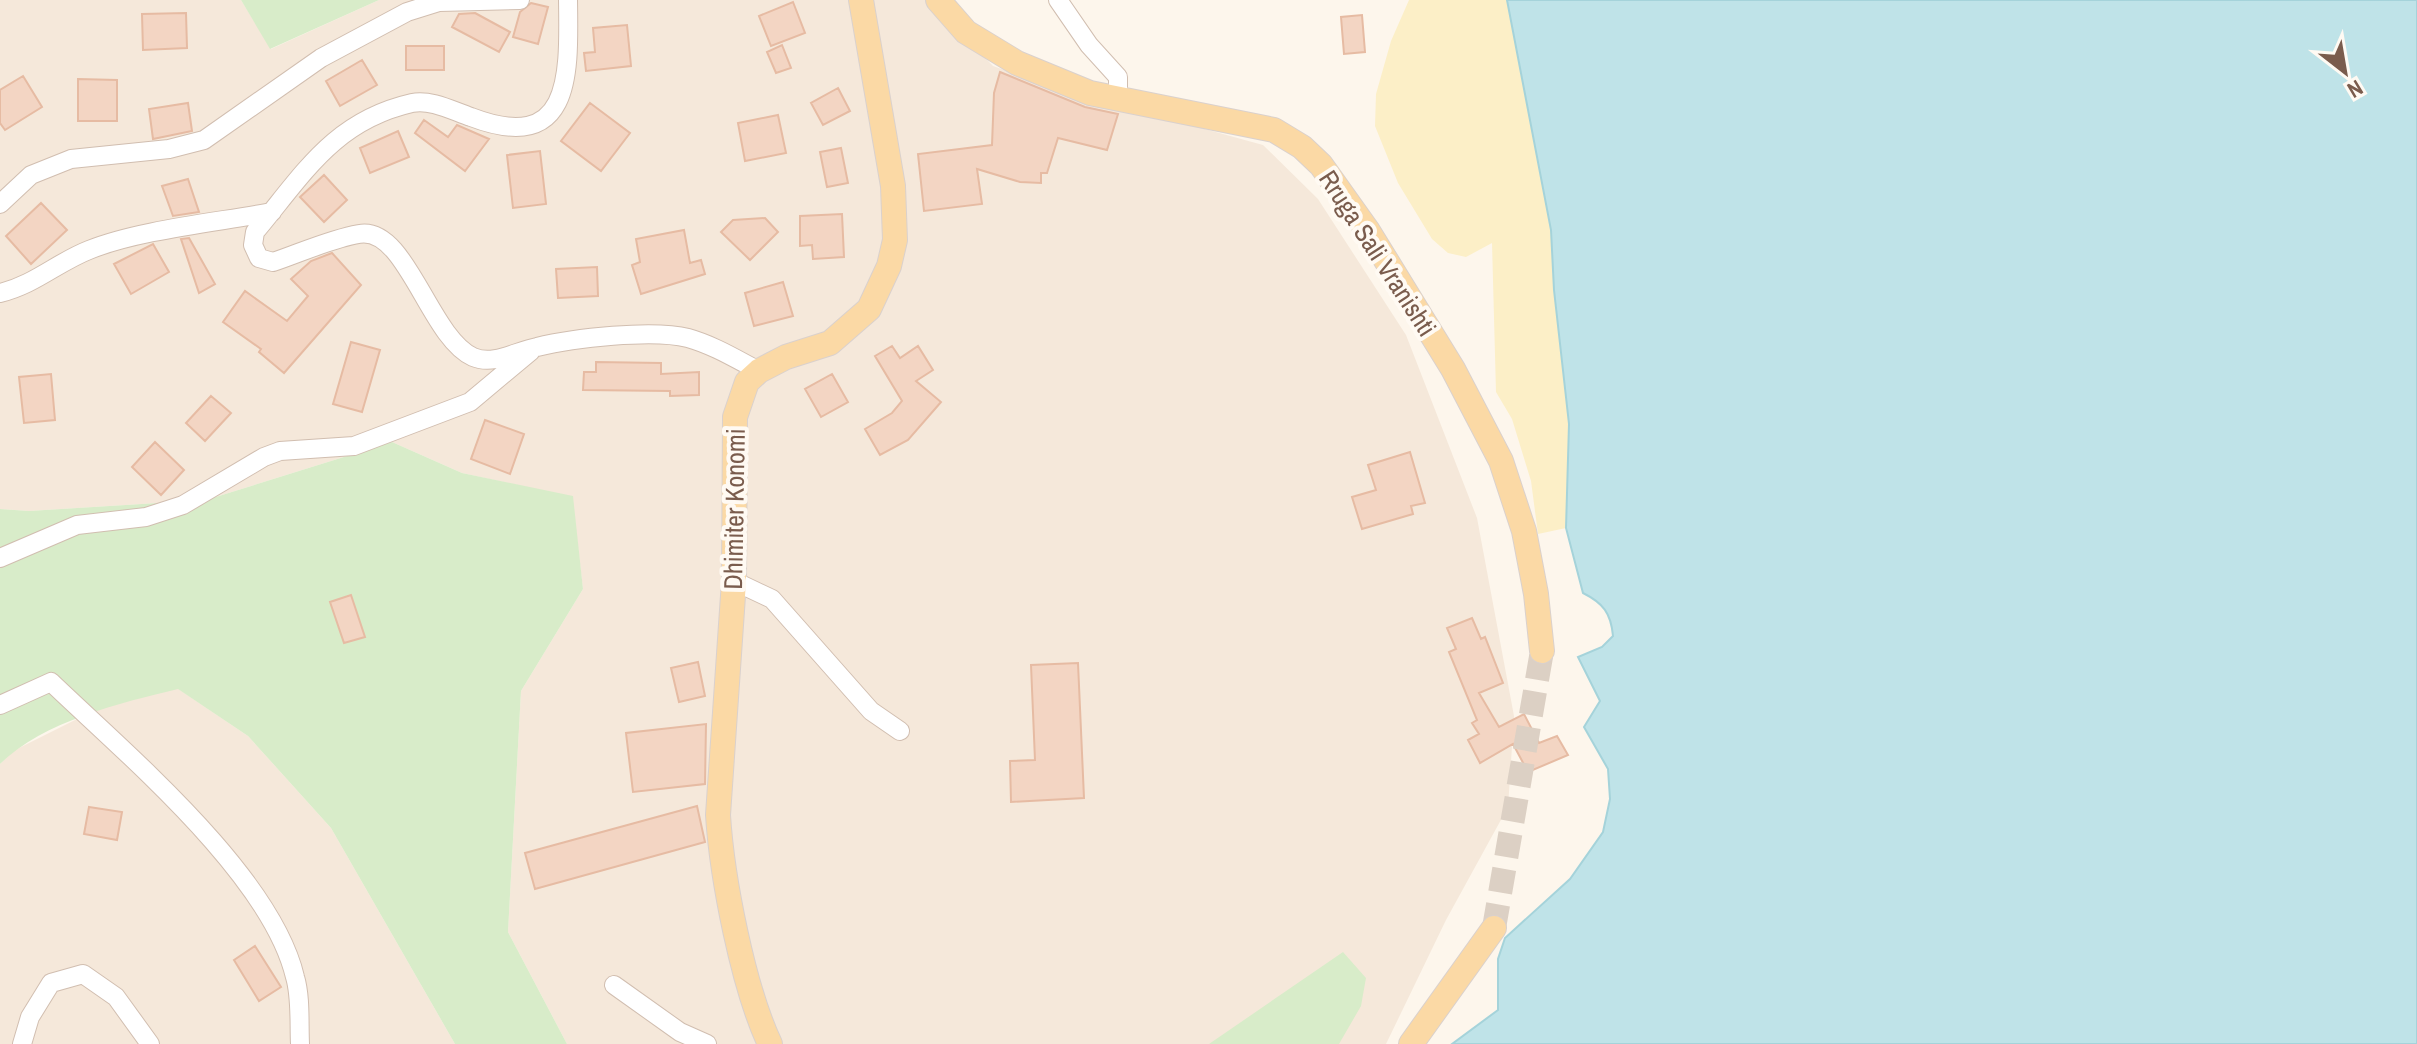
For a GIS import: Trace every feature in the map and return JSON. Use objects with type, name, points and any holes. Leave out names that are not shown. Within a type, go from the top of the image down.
[{"type":"main road","points":[[759,371],[844,335],[869,309],[889,266],[895,240],[893,186],[861,0]]},
{"type":"main road","name":"Rruga Sali Vranishti","points":[[938,0],[966,32],[1017,63],[1090,93],[1274,130],[1302,147],[1321,165],[1368,231],[1446,356],[1501,461],[1524,531],[1536,594],[1542,651]]},
{"type":"main road","name":"Dhimiter Konomi","points":[[759,371],[747,382],[735,417],[734,581],[718,815],[720,853],[737,929],[770,1044]]},
{"type":"main road","points":[[1411,1044],[1494,928]]},
{"type":"street","points":[[0,204],[31,175],[71,159],[169,149],[204,140],[321,58],[407,12],[439,2],[520,0]]},
{"type":"street","points":[[568,0],[569,65],[563,94],[549,114],[526,127],[500,128],[437,105],[415,102],[358,123],[331,141],[255,232],[253,245],[259,258],[273,262],[361,233],[380,236],[395,250],[440,326],[455,345],[475,358],[501,359],[537,347],[617,336],[683,337],[708,344],[759,371]]},
{"type":"street","points":[[1058,0],[1089,45],[1118,77],[1118,100]]},
{"type":"street","points":[[0,293],[47,275],[88,250],[272,212]]},
{"type":"street","points":[[0,558],[77,525],[146,517],[183,505],[272,454],[354,446],[470,402],[537,347]]},
{"type":"street","points":[[734,581],[772,599],[871,711],[900,731]]},
{"type":"street","points":[[0,705],[51,682],[171,793],[241,879],[278,932],[296,977],[300,1044]]},
{"type":"street","points":[[22,1044],[30,1017],[51,983],[83,974],[116,997],[150,1044]]},
{"type":"street","points":[[614,985],[680,1032],[707,1044]]},
{"type":"shaded area","points":[[0,0],[241,0],[271,49],[379,0],[929,0],[993,66],[1059,89],[1263,145],[1318,199],[1406,335],[1477,518],[1514,716],[1508,807],[1446,920],[1386,1044],[567,1044],[508,932],[521,691],[583,589],[572,497],[462,473],[392,442],[206,500],[29,511],[0,509]]},
{"type":"shaded area","points":[[177,688],[248,736],[331,828],[455,1044],[0,1044],[0,764],[13,751],[101,707]]},
{"type":"green space","points":[[241,0],[379,0],[270,49]]},
{"type":"green space","points":[[392,442],[462,473],[573,496],[583,589],[521,691],[508,932],[567,1044],[455,1044],[331,828],[248,736],[178,689],[60,725],[18,749],[0,764],[0,509],[29,511],[206,500]]},
{"type":"green space","points":[[1343,952],[1366,978],[1361,1006],[1339,1044],[1209,1044]]},
{"type":"sand","points":[[1409,0],[1507,0],[1551,230],[1554,290],[1569,424],[1566,528],[1538,534],[1531,481],[1512,419],[1496,392],[1492,243],[1466,257],[1448,253],[1432,239],[1398,183],[1375,126],[1376,94],[1391,41]]},
{"type":"water","points":[[1507,0],[2417,0],[2417,1044],[1452,1044],[1498,1010],[1498,959],[1505,938],[1570,879],[1603,832],[1610,799],[1608,769],[1584,727],[1600,701],[1578,657],[1602,647],[1613,636],[1605,610],[1583,593],[1566,528],[1569,424],[1554,290],[1551,230]]},
{"type":"building","points":[[793,2],[805,33],[771,46],[759,16]]},
{"type":"building","points":[[531,3],[548,7],[538,44],[513,37],[520,12]]},
{"type":"building","points":[[186,13],[187,48],[143,50],[142,14]]},
{"type":"building","points":[[475,13],[510,32],[499,52],[452,27],[459,14]]},
{"type":"building","points":[[1362,15],[1365,52],[1344,54],[1341,17]]},
{"type":"building","points":[[627,25],[631,66],[586,71],[584,53],[595,52],[593,28]]},
{"type":"building","points":[[782,45],[791,68],[776,73],[767,52]]},
{"type":"building","points":[[406,46],[444,46],[444,70],[406,70]]},
{"type":"building","points":[[362,60],[377,85],[340,106],[326,81]]},
{"type":"building","points":[[1000,72],[1085,107],[1118,114],[1107,150],[1058,138],[1047,173],[1041,173],[1041,183],[1020,182],[977,169],[982,204],[924,211],[918,154],[992,145],[994,93]]},
{"type":"building","points":[[23,76],[42,107],[5,130],[0,123],[0,90]]},
{"type":"building","points":[[78,79],[117,80],[117,121],[78,121]]},
{"type":"building","points":[[838,88],[850,111],[823,125],[811,103]]},
{"type":"building","points":[[188,103],[192,131],[153,139],[149,109]]},
{"type":"building","points":[[590,103],[630,133],[601,171],[561,141]]},
{"type":"building","points":[[778,115],[786,153],[745,161],[738,123]]},
{"type":"building","points":[[424,120],[448,137],[457,125],[489,139],[465,171],[415,133]]},
{"type":"building","points":[[398,131],[409,157],[370,173],[360,148]]},
{"type":"building","points":[[841,148],[848,183],[827,187],[820,152]]},
{"type":"building","points":[[540,151],[546,204],[513,208],[507,155]]},
{"type":"building","points":[[324,175],[347,200],[324,222],[300,197]]},
{"type":"building","points":[[188,179],[199,212],[173,216],[162,186]]},
{"type":"building","points":[[41,203],[67,230],[31,264],[6,236]]},
{"type":"building","points":[[842,214],[844,257],[813,259],[812,245],[800,246],[800,216]]},
{"type":"building","points":[[765,218],[778,232],[750,260],[721,232],[733,220]]},
{"type":"building","points":[[684,230],[690,263],[701,260],[705,274],[641,294],[632,265],[640,262],[636,239]]},
{"type":"building","points":[[189,238],[215,284],[199,293],[181,239]]},
{"type":"building","points":[[153,244],[169,272],[131,294],[114,264]]},
{"type":"building","points":[[332,253],[361,285],[284,373],[259,352],[261,349],[223,322],[245,291],[287,321],[308,296],[291,279],[311,261]]},
{"type":"building","points":[[597,267],[598,296],[558,298],[556,269]]},
{"type":"building","points":[[783,282],[793,316],[754,326],[745,293]]},
{"type":"building","points":[[351,342],[380,350],[362,412],[333,404]]},
{"type":"building","points":[[892,346],[900,358],[918,346],[933,370],[916,381],[941,402],[908,440],[880,455],[865,429],[892,413],[902,401],[875,356]]},
{"type":"building","points":[[596,362],[661,363],[661,374],[699,372],[699,395],[670,396],[670,391],[583,390],[584,372],[596,372]]},
{"type":"building","points":[[51,374],[55,420],[24,423],[19,377]]},
{"type":"building","points":[[832,374],[848,402],[821,417],[805,389]]},
{"type":"building","points":[[211,396],[231,413],[205,441],[186,423]]},
{"type":"building","points":[[485,420],[524,434],[510,474],[471,459]]},
{"type":"building","points":[[155,442],[184,470],[161,495],[132,467]]},
{"type":"building","points":[[1410,452],[1425,503],[1411,506],[1413,514],[1362,529],[1352,497],[1376,490],[1368,465]]},
{"type":"building","points":[[351,595],[365,637],[344,643],[330,602]]},
{"type":"building","points":[[1472,618],[1481,639],[1485,637],[1503,683],[1479,693],[1499,727],[1524,714],[1539,743],[1557,736],[1568,755],[1528,772],[1513,744],[1480,763],[1468,740],[1479,734],[1472,723],[1477,720],[1449,652],[1456,649],[1447,628]]},
{"type":"building","points":[[698,662],[705,696],[679,702],[671,668]]},
{"type":"building","points":[[1078,663],[1084,798],[1011,802],[1010,761],[1035,760],[1031,665]]},
{"type":"building","points":[[706,724],[705,784],[633,792],[626,733]]},
{"type":"building","points":[[697,806],[705,842],[535,889],[525,853]]},
{"type":"building","points":[[89,807],[122,812],[117,840],[84,834]]},
{"type":"building","points":[[255,946],[281,987],[259,1001],[234,960]]},
{"type":"tunnel","points":[[1494,928],[1542,651]]}]
